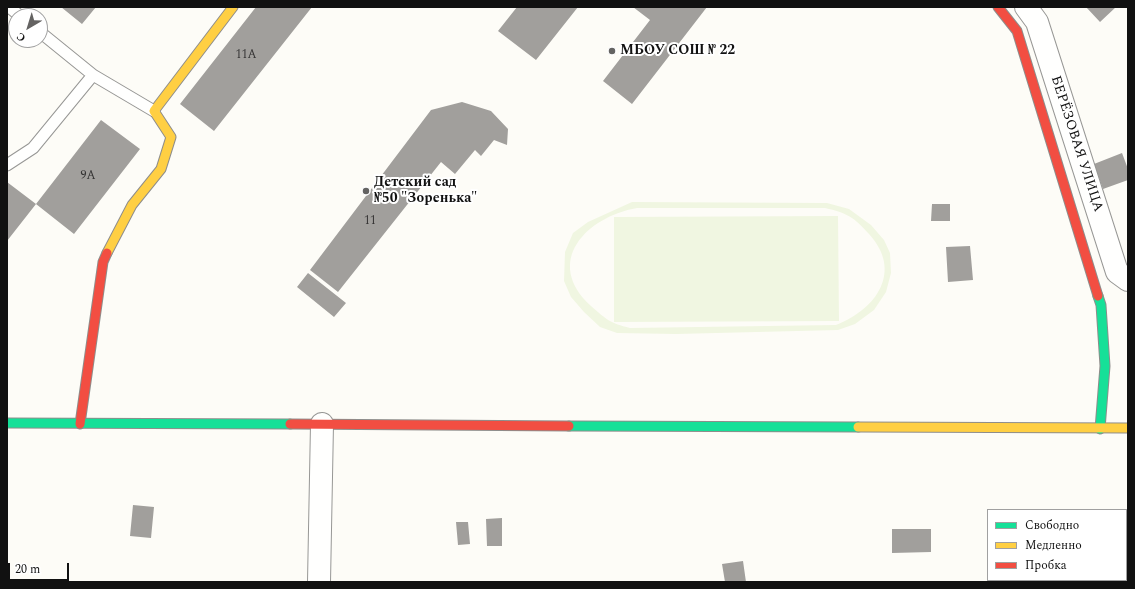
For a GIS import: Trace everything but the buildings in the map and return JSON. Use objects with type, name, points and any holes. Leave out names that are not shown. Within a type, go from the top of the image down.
[{"type":"street","points":[[80,424],[103,262],[132,205],[161,169],[171,137],[154,111],[233,7]]},
{"type":"street","points":[[998,7],[1017,31],[1101,305],[1105,366],[1100,429]]},
{"type":"street","name":"БЕРЁЗОВАЯ УЛИЦА","points":[[1026,7],[1037,22],[1117,272],[1128,280]]},
{"type":"street","points":[[7,423],[1128,428]]},
{"type":"street","points":[[319,582],[322,424]]},
{"type":"lane","points":[[48,38],[93,75],[154,111]]},
{"type":"lane","points":[[7,165],[33,148],[93,75]]},
{"type":"green space","points":[[632,202],[827,203],[849,209],[871,225],[884,240],[890,253],[891,273],[886,292],[874,310],[855,324],[838,330],[676,334],[617,333],[600,327],[584,312],[571,297],[564,281],[565,252],[573,233],[588,222]],"holes":[[[637,208],[825,208],[850,216],[859,223],[879,248],[884,262],[884,275],[881,287],[873,299],[851,318],[836,325],[630,328],[609,320],[591,306],[577,290],[571,273],[571,258],[577,244],[587,231],[618,213]]]},
{"type":"green space","points":[[838,216],[839,321],[614,322],[614,217]]},
{"type":"traffic: fast","points":[[1098,296],[1101,305],[1105,366],[1100,429]]},
{"type":"traffic: fast","points":[[7,423],[290,424]]},
{"type":"traffic: fast","points":[[569,426],[858,427]]},
{"type":"traffic: slow","points":[[107,253],[132,205],[161,169],[171,137],[154,111],[233,7]]},
{"type":"traffic: slow","points":[[858,427],[1128,428]]},
{"type":"traffic: jam","points":[[998,7],[1017,31],[1098,296]]},
{"type":"traffic: jam","points":[[80,424],[103,262],[107,253]]},
{"type":"traffic: jam","points":[[290,424],[569,426]]},
{"type":"place","name":"МБОУ СОШ № 22","points":[[612,51]]},
{"type":"place","name":"Детский сад №50 \"Зоренька\"","points":[[366,191]]}]
